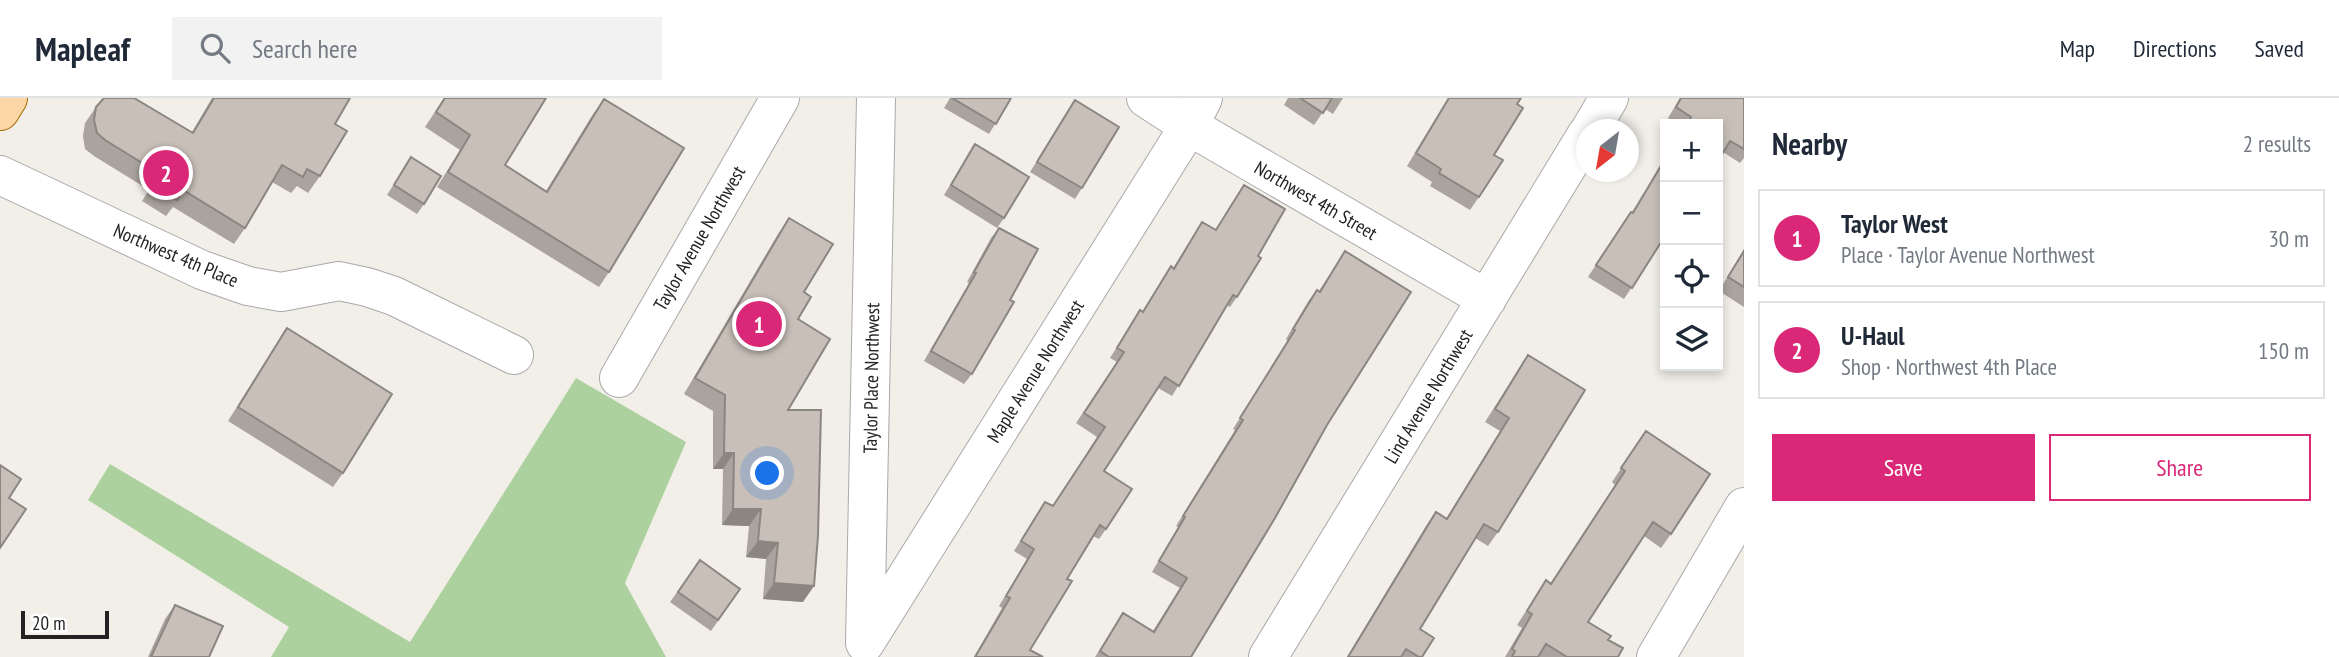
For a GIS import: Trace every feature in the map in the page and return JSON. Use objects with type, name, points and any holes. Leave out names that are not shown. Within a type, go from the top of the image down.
[{"type":"main road","points":[[0,111],[9,98]]},
{"type":"street","name":"Taylor Avenue Northwest","points":[[619,379],[780,98]]},
{"type":"street","name":"Taylor Place Northwest","points":[[865,650],[876,98]]},
{"type":"street","name":"Northwest 4th Street","points":[[1146,98],[1196,112],[1487,299]]},
{"type":"street","points":[[1597,119],[1609,98]]},
{"type":"street","name":"Maple Avenue Northwest","points":[[865,650],[1196,112]]},
{"type":"street","name":"Lind Avenue Northwest","points":[[1268,657],[1576,152]]},
{"type":"street","name":"Northwest 4th Place","points":[[0,175],[202,270],[248,286],[281,292],[339,281],[367,287],[394,296],[514,355]]},
{"type":"street","points":[[1656,657],[1744,507]]},
{"type":"green space","points":[[576,378],[686,442],[625,583],[666,657],[271,657],[289,627],[88,500],[110,464],[410,642]]},
{"type":"building","points":[[104,98],[134,98],[193,133],[214,98],[350,98],[335,124],[347,131],[320,176],[307,169],[303,177],[282,165],[245,228],[183,190],[177,200],[153,185],[160,174],[97,133],[94,120],[96,107]]},
{"type":"building","points":[[445,98],[546,98],[505,165],[547,192],[604,99],[684,148],[609,272],[448,172],[470,135],[436,112]]},
{"type":"building","points":[[952,98],[1011,98],[996,124]]},
{"type":"building","points":[[1300,98],[1332,98],[1323,113]]},
{"type":"building","points":[[1449,98],[1521,98],[1517,104],[1523,108],[1494,155],[1503,160],[1479,197],[1439,173],[1441,169],[1416,153]]},
{"type":"building","points":[[1681,98],[1744,98],[1744,149],[1730,141],[1723,153],[1723,119],[1690,119],[1691,117],[1676,107]]},
{"type":"building","points":[[1075,100],[1119,127],[1082,188],[1037,162]]},
{"type":"building","points":[[975,144],[1029,177],[1004,218],[951,185]]},
{"type":"building","points":[[411,157],[441,176],[424,204],[394,185]]},
{"type":"building","points":[[1660,167],[1660,244],[1632,288],[1596,265],[1631,212],[1633,213]]},
{"type":"building","points":[[1244,185],[1285,209],[1258,256],[1261,258],[1237,297],[1233,295],[1179,386],[1165,377],[1104,471],[1132,489],[1106,529],[1100,525],[1067,579],[1072,581],[1030,650],[1043,657],[975,657],[1010,598],[1006,596],[1034,549],[1021,541],[1045,502],[1053,506],[1105,427],[1084,413],[1124,352],[1117,348],[1171,266],[1174,269],[1202,222],[1216,230]]},
{"type":"building","points":[[789,218],[833,244],[804,292],[811,297],[798,319],[830,339],[788,410],[821,410],[814,586],[774,583],[778,543],[758,541],[761,509],[733,509],[734,453],[724,453],[725,395],[695,378]]},
{"type":"building","points":[[999,228],[1038,249],[1010,300],[1014,302],[972,374],[931,351]]},
{"type":"building","points":[[1345,251],[1411,292],[1327,425],[1275,518],[1191,657],[1109,657],[1100,651],[1123,613],[1154,632],[1187,578],[1159,561],[1185,517],[1183,516],[1243,420],[1240,418],[1295,330],[1293,329]]},
{"type":"building","points":[[1744,251],[1744,287],[1728,277]]},
{"type":"building","points":[[287,328],[392,394],[343,473],[238,407]]},
{"type":"building","points":[[1528,355],[1585,390],[1498,532],[1484,524],[1420,629],[1434,638],[1422,657],[1406,649],[1401,657],[1348,657],[1436,512],[1447,519],[1509,418],[1495,409]]},
{"type":"building","points":[[1646,431],[1710,474],[1671,534],[1653,522],[1588,622],[1611,636],[1608,640],[1623,648],[1618,657],[1567,657],[1546,644],[1538,657],[1512,657],[1515,651],[1512,649],[1532,614],[1527,611],[1546,580],[1551,584],[1625,471],[1621,468]]},
{"type":"building","points":[[0,465],[21,479],[9,498],[26,509],[0,548]]},
{"type":"building","points":[[700,560],[740,589],[718,620],[678,592]]},
{"type":"building","points":[[175,605],[223,626],[209,657],[151,657]]},
{"type":"place","name":"U-Haul","points":[[166,173]]},
{"type":"place","name":"Taylor West","points":[[759,324]]}]
